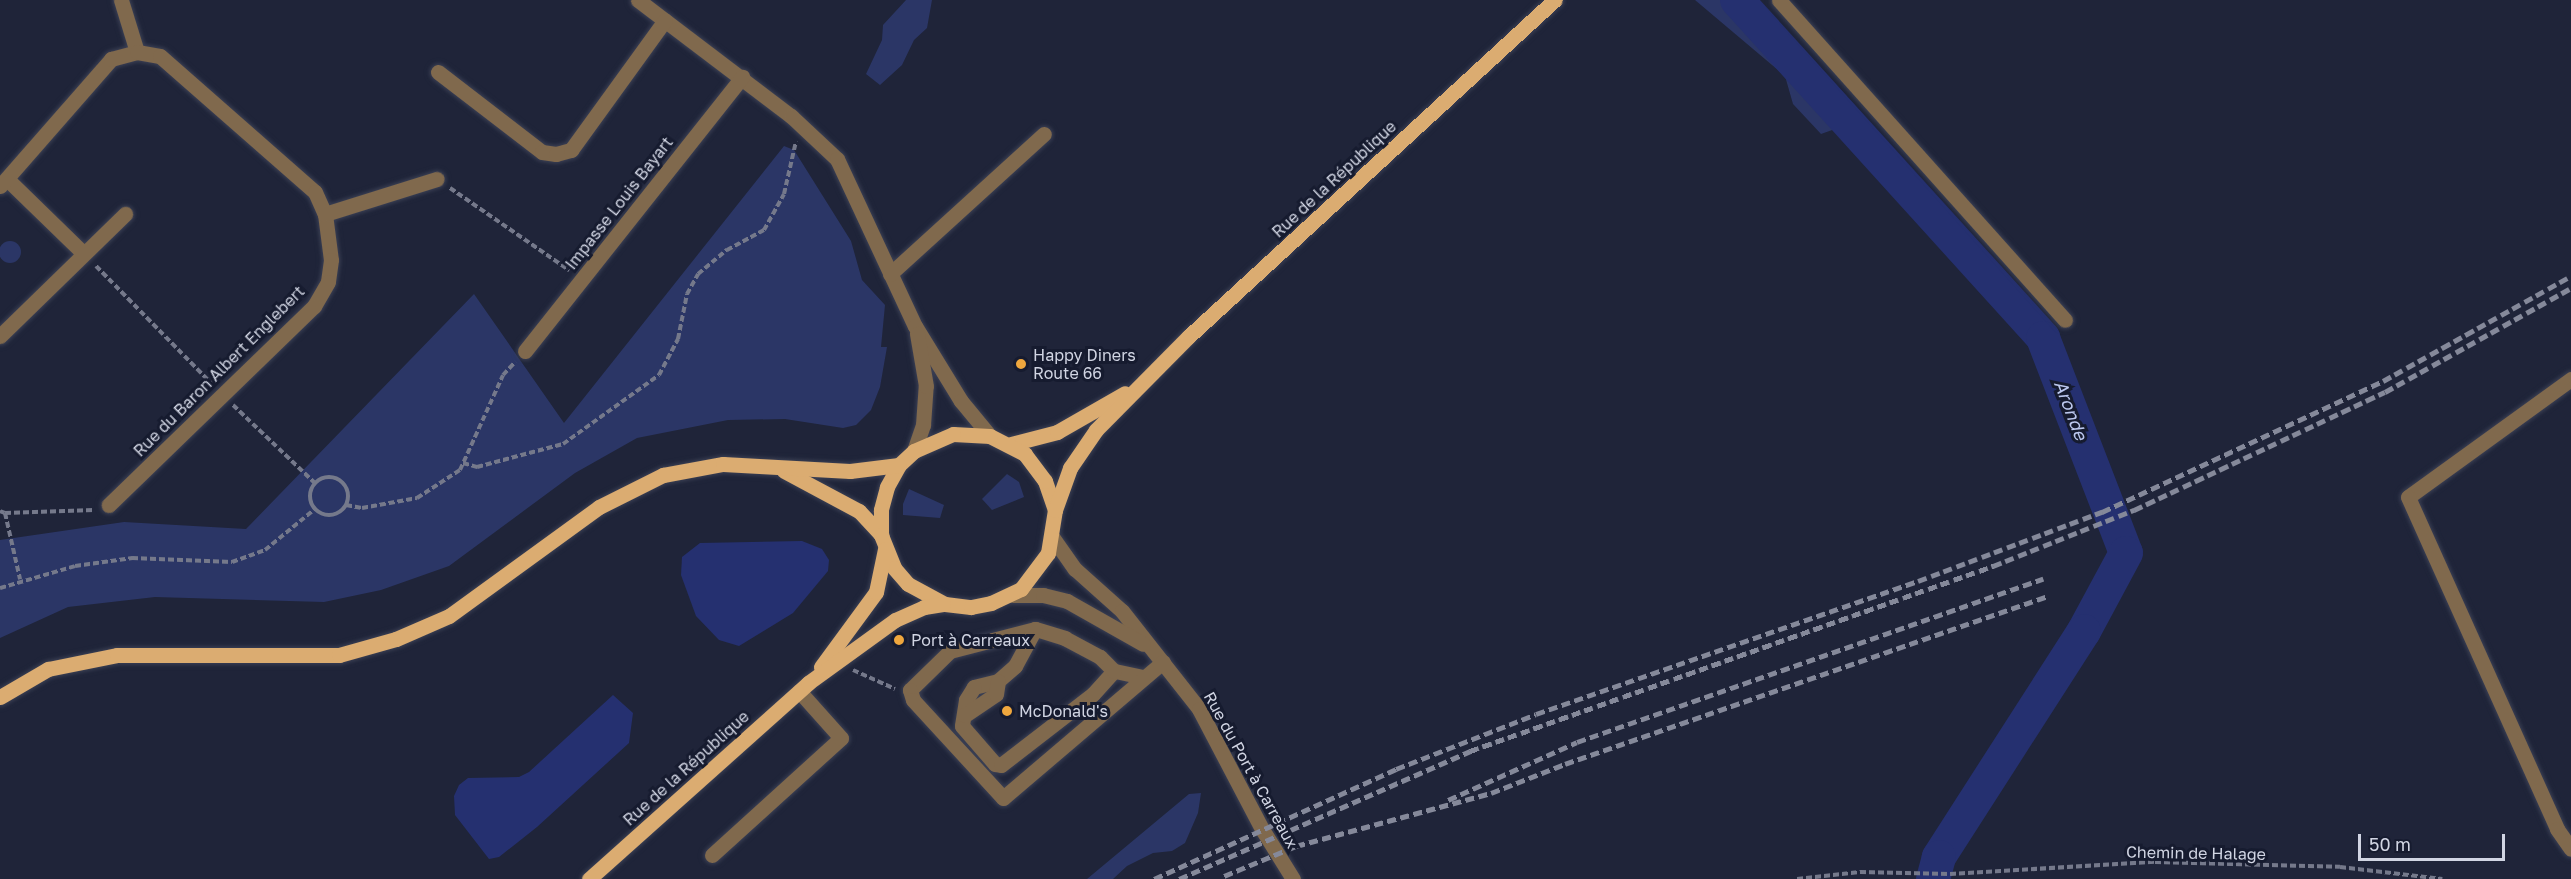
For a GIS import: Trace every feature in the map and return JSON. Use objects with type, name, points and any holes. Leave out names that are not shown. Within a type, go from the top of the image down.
[{"type":"main road","name":"Rue de la République","points":[[1055,510],[1072,465],[1138,385],[1555,0]]},
{"type":"main road","name":"Rue de la République","points":[[1011,444],[1057,432],[1138,385]]},
{"type":"main road","points":[[773,467],[799,477],[859,511],[883,542],[908,584],[945,604],[971,607],[1013,595],[1036,574],[1053,538],[1055,510],[1036,467],[1011,444],[990,436],[953,434],[915,451],[899,465],[887,487],[881,510],[883,542]]},
{"type":"main road","points":[[0,698],[48,669],[117,655],[339,655],[396,639],[449,616],[600,507],[663,475],[723,464],[850,471],[899,465]]},
{"type":"main road","name":"Rue de la République","points":[[803,687],[876,592],[883,542]]},
{"type":"main road","name":"Rue de la République","points":[[589,879],[803,687],[895,620],[924,607],[945,604]]},
{"type":"street","points":[[83,254],[4,183],[111,59],[137,52],[121,0]]},
{"type":"street","points":[[638,0],[800,123],[837,159],[915,326],[961,401],[990,436]]},
{"type":"street","points":[[1779,0],[2065,320]]},
{"type":"street","points":[[438,72],[542,152],[556,154],[571,150],[665,20]]},
{"type":"street","name":"Rue du Baron Albert Englebert","points":[[110,505],[314,306],[328,282],[330,260],[325,214],[315,192],[160,56],[137,52]]},
{"type":"street","name":"Impasse Louis Bayart","points":[[525,351],[742,77]]},
{"type":"street","points":[[890,274],[1044,134]]},
{"type":"street","points":[[325,214],[436,179]]},
{"type":"street","points":[[2,329],[125,214]]},
{"type":"street","points":[[915,326],[926,386],[923,425],[915,451]]},
{"type":"street","points":[[2571,380],[2408,497],[2557,829],[2571,849]]},
{"type":"street","name":"Rue du Port à Carreaux","points":[[1053,538],[1075,569],[1122,611],[1199,709],[1262,829],[1293,879]]},
{"type":"street","name":"Rue du Port à Carreaux","points":[[1013,595],[1043,595],[1067,601],[1159,657]]},
{"type":"street","points":[[1143,677],[1114,671],[1100,657],[1074,643],[1035,629],[950,651],[935,662],[911,692],[1003,798],[1137,687],[1159,657]]},
{"type":"street","points":[[1035,629],[1015,666],[998,681],[996,694],[965,715],[962,726],[995,764],[1001,765],[1093,694],[1114,671]]},
{"type":"street","points":[[712,855],[841,738],[803,687]]},
{"type":"path","points":[[463,464],[477,467],[563,444],[659,375],[678,339],[687,294],[698,274],[727,250],[764,230],[784,194],[800,123]]},
{"type":"path","points":[[436,179],[582,279]]},
{"type":"path","points":[[83,254],[224,396],[315,483]]},
{"type":"path","points":[[346,505],[362,508],[417,498],[460,470],[503,375],[525,351]]},
{"type":"path","points":[[324,477],[335,478],[344,484],[348,494],[346,505],[339,513],[328,516],[315,509],[310,493],[315,483],[324,477]]},
{"type":"path","points":[[20,579],[2,512],[92,510],[110,505]]},
{"type":"path","points":[[0,588],[20,579],[132,558],[232,562],[265,550],[315,509]]},
{"type":"path","points":[[850,668],[900,691],[911,692]]},
{"type":"path","name":"Chemin de Halage","points":[[1797,879],[1860,872],[1950,874],[2155,862],[2340,867],[2442,879]]},
{"type":"shaded area","points":[[906,0],[932,0],[927,28],[914,40],[902,65],[880,85],[866,74],[882,40],[883,25]]},
{"type":"shaded area","points":[[1695,0],[1722,0],[1740,19],[1807,56],[1850,104],[1849,124],[1821,134],[1793,104],[1785,76]]},
{"type":"shaded area","points":[[784,146],[794,150],[851,241],[862,280],[885,305],[881,347],[887,347],[880,387],[871,410],[856,425],[843,428],[785,419],[728,420],[637,438],[575,473],[449,566],[381,590],[324,602],[155,597],[68,607],[0,638],[0,540],[124,522],[246,529],[474,294],[564,423]]},
{"type":"shaded area","points":[[10,241],[18,244],[21,252],[18,260],[10,263],[2,260],[-1,252],[2,244]]},
{"type":"shaded area","points":[[1007,474],[1019,482],[1024,497],[992,510],[982,499]]},
{"type":"shaded area","points":[[909,489],[944,505],[940,518],[903,515],[903,504]]},
{"type":"shaded area","points":[[802,541],[822,549],[829,560],[828,571],[793,613],[739,646],[719,640],[696,616],[681,575],[682,557],[700,543]]},
{"type":"shaded area","points":[[613,695],[633,713],[629,743],[537,827],[499,857],[489,859],[455,815],[454,796],[459,785],[468,778],[519,777],[529,772]]},
{"type":"shaded area","points":[[1201,793],[1198,813],[1185,843],[1172,851],[1153,853],[1127,866],[1113,879],[1087,879],[1189,794]]},
{"type":"waterway","name":"Aronde","points":[[1737,0],[2043,338],[2126,553],[2084,631],[1939,857],[1933,879]]},
{"type":"railway","points":[[1154,879],[1396,769],[1536,714],[1918,581],[2102,512],[2383,381],[2571,276]]},
{"type":"railway","points":[[1179,879],[1470,751],[1993,566],[2134,510],[2385,392],[2571,288]]},
{"type":"railway","points":[[1448,800],[1577,742],[2043,579]]},
{"type":"railway","points":[[1224,876],[1296,846],[1491,793],[1565,764],[2048,596]]},
{"type":"place","name":"Happy Diners Route 66","points":[[1021,364]]},
{"type":"place","name":"Port à Carreaux","points":[[899,640]]},
{"type":"place","name":"McDonald's","points":[[1007,711]]}]
